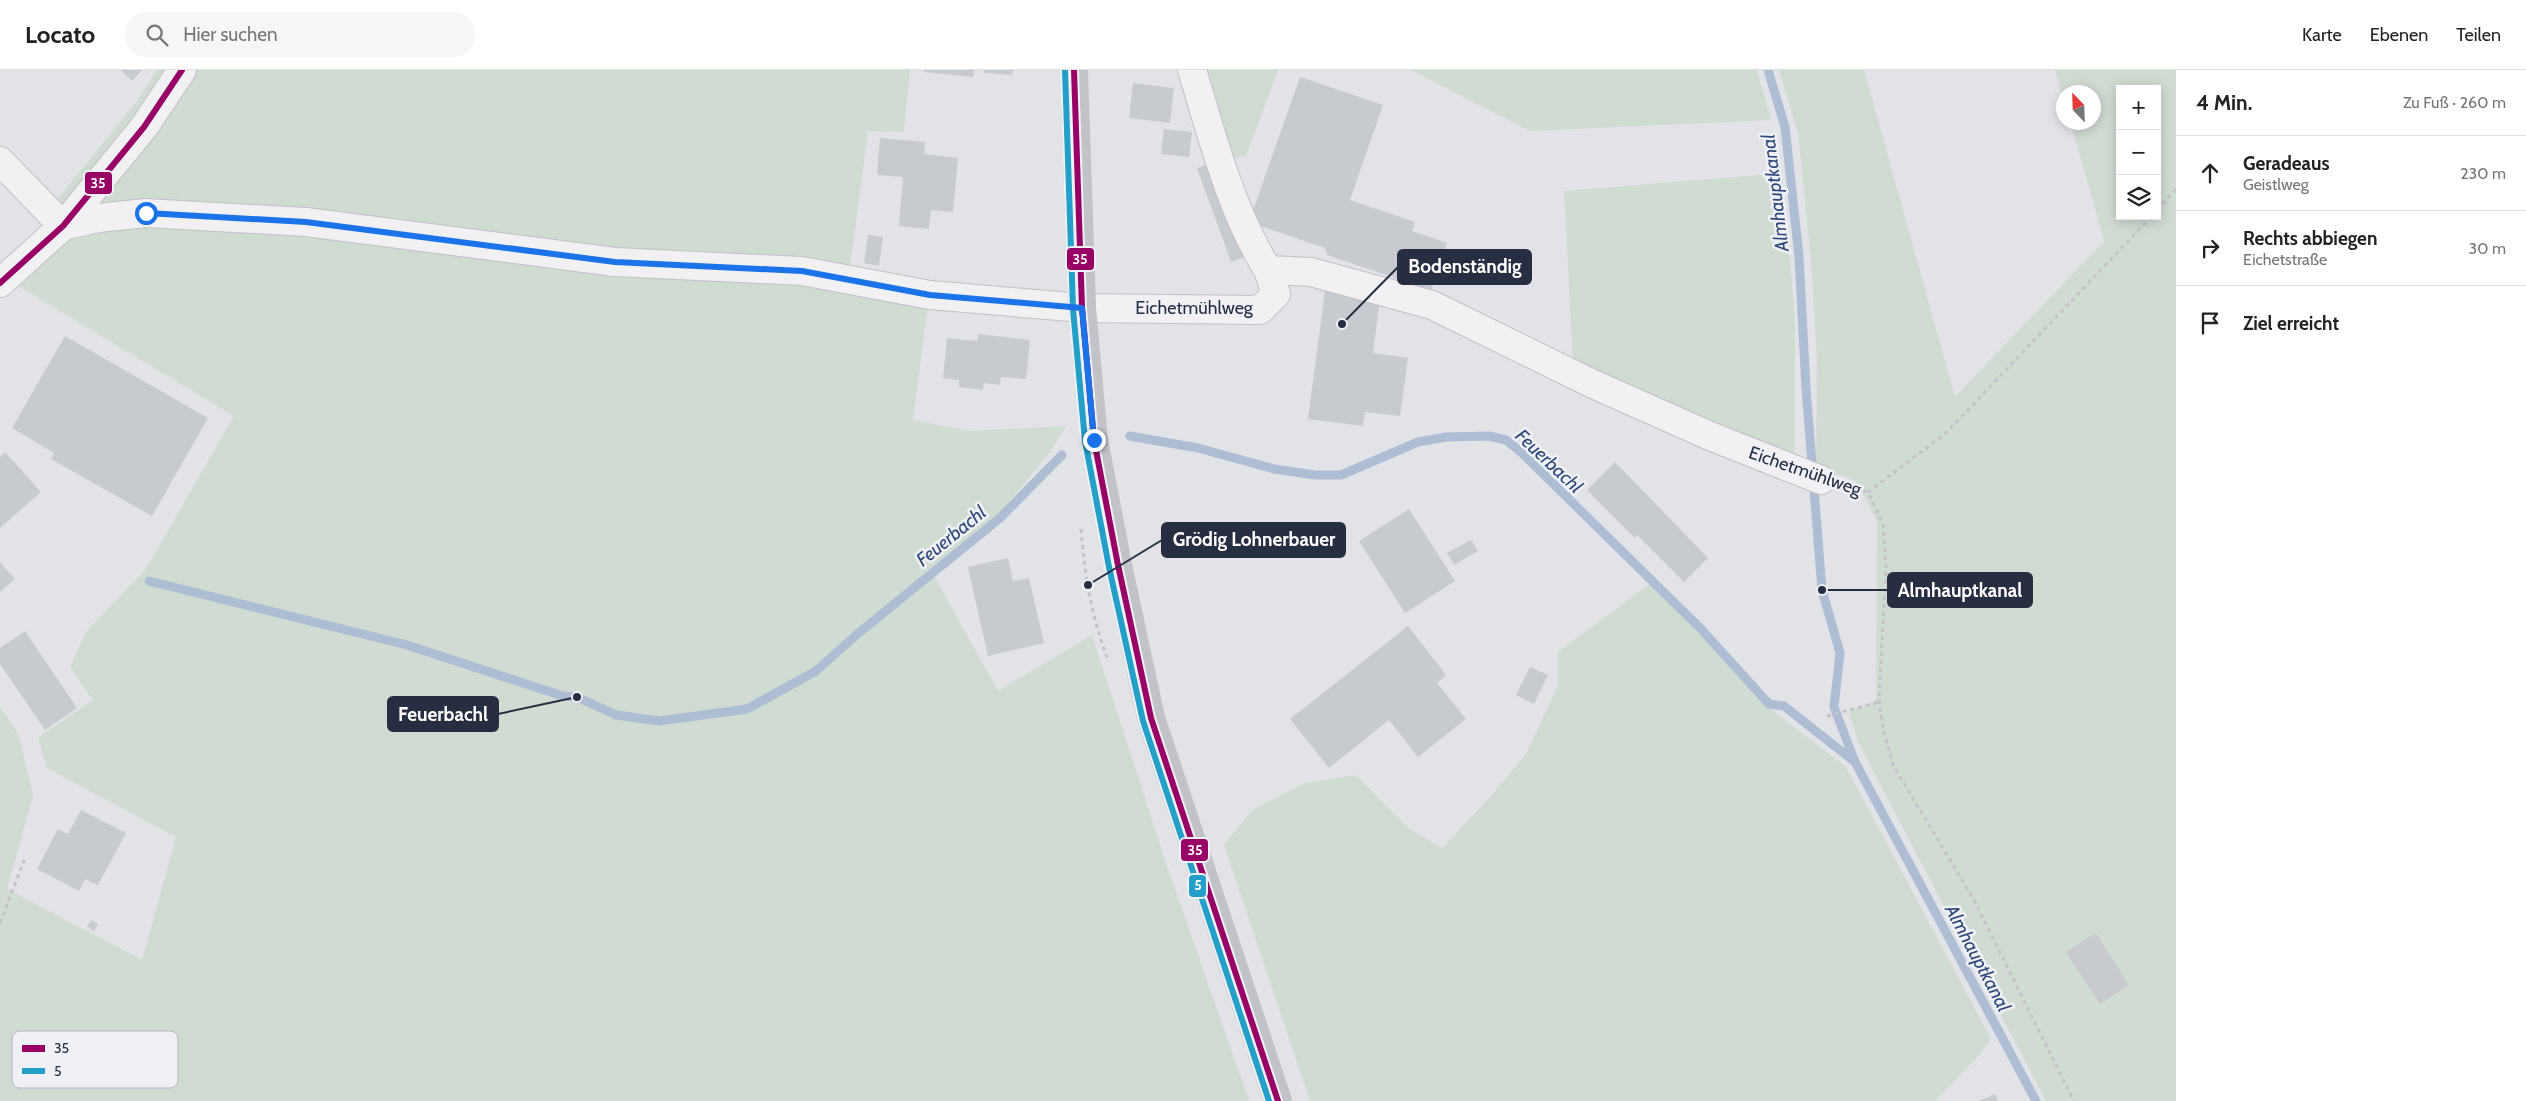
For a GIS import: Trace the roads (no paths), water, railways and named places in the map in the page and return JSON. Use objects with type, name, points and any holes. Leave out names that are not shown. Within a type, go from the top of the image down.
[{"type":"main road","points":[[1074,70],[1082,308],[1094,440],[1118,564],[1151,718],[1278,1101]]},
{"type":"street","points":[[0,283],[63,226],[144,127],[182,70]]},
{"type":"street","name":"Eichetmühlweg","points":[[1082,308],[1260,310],[1276,294],[1268,270],[1255,250],[1218,157],[1192,70]]},
{"type":"street","points":[[0,160],[63,226]]},
{"type":"street","points":[[63,226],[98,218],[146,213],[306,222],[615,262],[802,271],[930,295],[1082,308]]},
{"type":"street","name":"Eichetmühlweg","points":[[1268,270],[1312,272],[1432,305],[1593,384],[1710,436],[1810,476]]},
{"type":"waterway","name":"Almhauptkanal","points":[[1768,70],[1785,127],[1799,256],[1806,388],[1822,590],[1840,653],[1834,707],[1855,762],[2036,1101]]},
{"type":"waterway","name":"Feuerbachl","points":[[1130,436],[1198,448],[1274,469],[1315,475],[1341,475],[1418,442],[1446,437],[1489,436],[1506,440],[1521,452],[1701,629],[1769,704],[1784,706],[1855,762]]},
{"type":"waterway","name":"Feuerbachl","points":[[149,581],[407,645],[563,696],[577,697],[616,715],[659,721],[747,709],[816,671],[855,636],[1000,518],[1062,455]]},
{"type":"place","name":"Bodenständig","points":[[1342,324]]},
{"type":"place","name":"Grödig Lohnerbauer","points":[[1088,585]]},
{"type":"place","name":"Almhauptkanal","points":[[1822,590]]},
{"type":"place","name":"Feuerbachl","points":[[577,697]]}]
